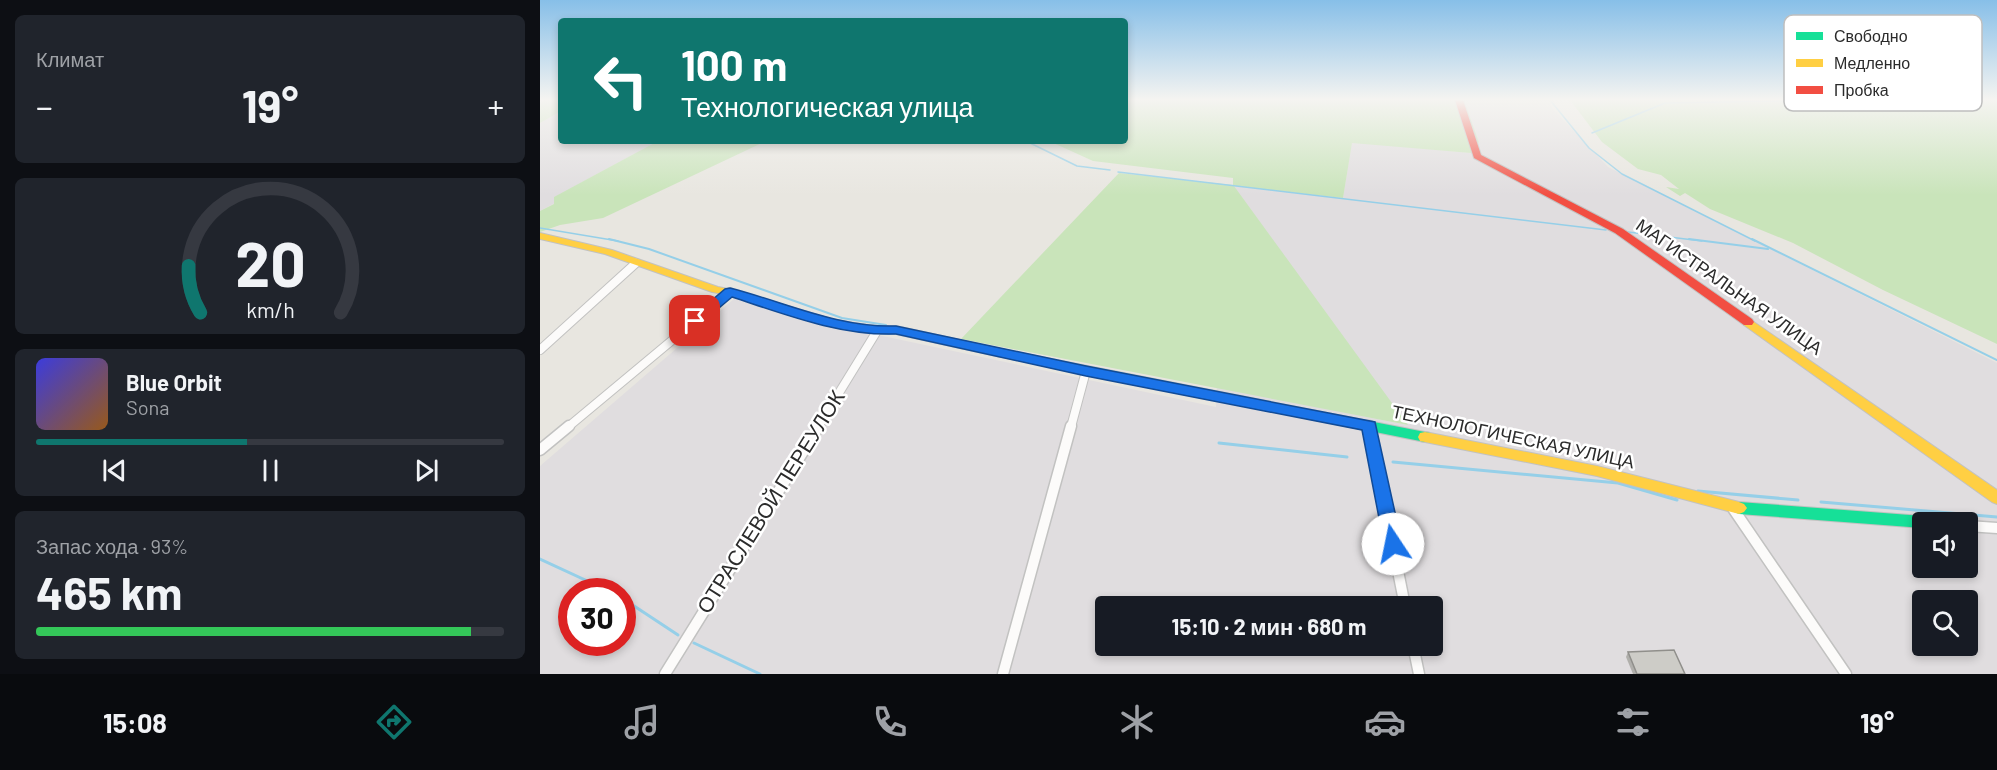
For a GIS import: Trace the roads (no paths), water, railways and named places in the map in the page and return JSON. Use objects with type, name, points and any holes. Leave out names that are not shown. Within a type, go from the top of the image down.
[{"type":"street","name":"МАГИСТРАЛЬНАЯ УЛИЦА","points":[[1469,131],[1477,156],[1618,231],[1997,498]]},
{"type":"street","name":"ТЕХНОЛОГИЧЕСКАЯ УЛИЦА","points":[[540,236],[608,252],[716,290],[730,292],[813,318],[877,331],[896,330],[1086,371],[1597,471],[1732,507],[1912,521]]},
{"type":"street","points":[[540,350],[636,263]]},
{"type":"street","points":[[540,450],[730,292]]},
{"type":"street","name":"ОТРАСЛЕВОЙ ПЕРЕУЛОК","points":[[665,674],[877,331]]},
{"type":"street","points":[[1004,674],[1086,371]]},
{"type":"street","points":[[1369,426],[1403,596]]},
{"type":"street","points":[[1732,507],[1846,674]]},
{"type":"street","points":[[1978,527],[1997,528]]},
{"type":"street","points":[[1415,656],[1419,674]]},
{"type":"waterway","points":[[1576,131],[1589,148],[1622,174],[1755,241]]},
{"type":"waterway","points":[[1592,133],[1596,131]]},
{"type":"waterway","points":[[1032,144],[1077,166],[1110,170]]},
{"type":"waterway","points":[[1118,172],[1606,230]]},
{"type":"waterway","points":[[540,228],[615,240]]},
{"type":"waterway","points":[[1628,232],[1702,241]]},
{"type":"waterway","points":[[609,239],[615,240]]},
{"type":"waterway","points":[[1689,239],[1768,249]]},
{"type":"waterway","points":[[1752,239],[1997,360]]},
{"type":"waterway","points":[[615,240],[649,249],[842,318],[886,325]]},
{"type":"waterway","points":[[1219,443],[1347,457]]},
{"type":"waterway","points":[[1393,462],[1618,483],[1677,500]]},
{"type":"waterway","points":[[1698,491],[1798,500]]},
{"type":"waterway","points":[[1821,502],[1997,517]]},
{"type":"waterway","points":[[540,559],[581,578]]},
{"type":"waterway","points":[[636,607],[678,635]]},
{"type":"waterway","points":[[694,643],[760,674]]}]
